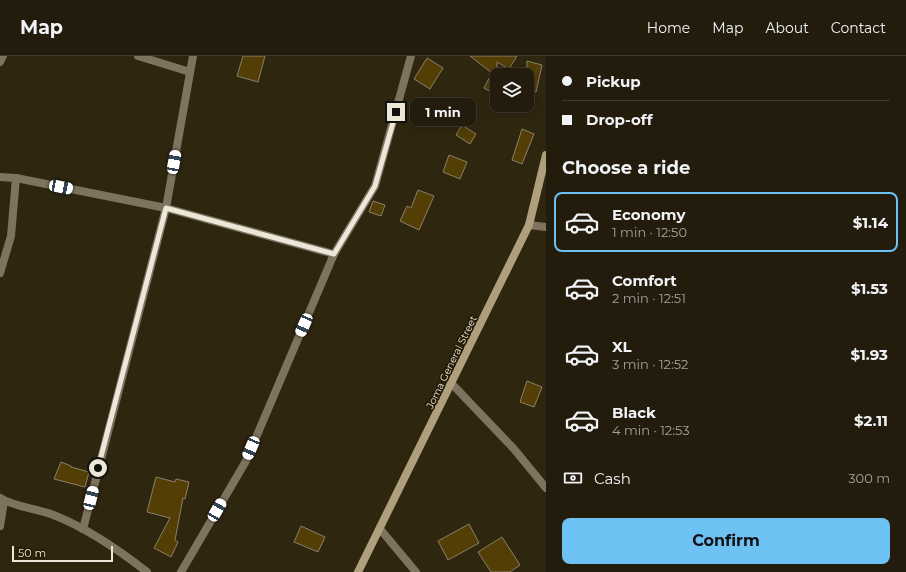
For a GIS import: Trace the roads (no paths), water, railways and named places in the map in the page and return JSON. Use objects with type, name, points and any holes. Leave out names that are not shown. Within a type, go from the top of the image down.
[{"type":"street","points":[[0,62],[3,56]]},
{"type":"street","points":[[138,56],[190,72]]},
{"type":"street","points":[[83,529],[166,208],[193,56]]},
{"type":"street","points":[[181,572],[246,461],[334,254],[375,186],[411,56]]},
{"type":"street","name":"Joma General Street","points":[[358,572],[530,225],[546,155]]},
{"type":"street","points":[[0,177],[16,178],[166,208],[334,254]]},
{"type":"street","points":[[0,273],[11,236],[16,178]]},
{"type":"street","points":[[530,225],[546,227]]},
{"type":"street","points":[[452,384],[514,449],[546,488]]},
{"type":"street","points":[[0,526],[2,499],[55,515],[83,529],[130,559],[147,572]]},
{"type":"street","points":[[380,529],[416,572]]}]
